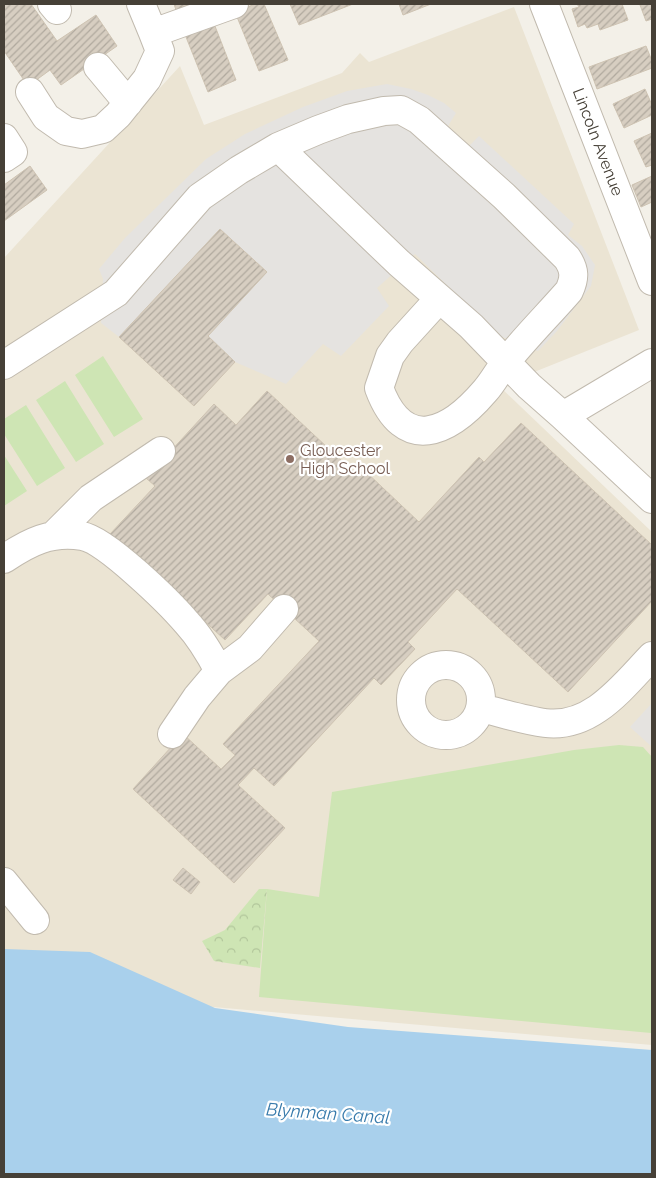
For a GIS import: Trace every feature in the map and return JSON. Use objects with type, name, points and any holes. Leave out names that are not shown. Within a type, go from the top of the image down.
[{"type":"street","points":[[30,92],[46,117],[66,131],[82,134],[103,129],[118,115],[147,79],[160,51],[141,4]]},
{"type":"street","points":[[153,33],[234,4]]},
{"type":"street","name":"Lincoln Avenue","points":[[544,4],[652,281]]},
{"type":"street","points":[[98,67],[128,103]]},
{"type":"street","points":[[4,365],[116,294],[200,197],[278,147],[348,119],[384,111],[401,110],[419,120],[504,196],[567,258],[573,267],[574,280],[569,291],[505,362],[486,390],[464,412],[440,428],[424,431],[408,427],[395,418],[383,401],[379,388],[390,356],[439,298]]},
{"type":"street","points":[[4,138],[13,152],[4,158]]},
{"type":"street","points":[[278,147],[394,258],[471,326],[529,386],[652,499]]},
{"type":"street","points":[[563,416],[652,363]]},
{"type":"street","points":[[54,535],[91,498],[162,451]]},
{"type":"street","points":[[4,558],[26,544],[54,535],[84,536],[103,546],[146,582],[188,623],[219,670]]},
{"type":"street","points":[[172,734],[197,697],[219,670],[250,648],[284,609]]},
{"type":"street","points":[[481,708],[545,723],[572,721],[586,716],[604,705],[652,656]]},
{"type":"street","points":[[4,882],[35,920]]},
{"type":"shaded area","name":"Gloucester High School","points":[[514,7],[639,330],[499,386],[652,532],[652,1045],[202,1006],[4,960],[4,258],[180,66],[204,125],[342,73],[360,53],[369,62]]},
{"type":"shaded area","points":[[387,84],[411,89],[444,103],[456,113],[448,126],[468,147],[479,136],[574,224],[568,235],[582,246],[595,265],[591,286],[557,331],[538,351],[497,335],[415,254],[377,288],[389,306],[341,356],[323,344],[286,384],[235,362],[208,336],[267,272],[220,229],[119,337],[101,323],[103,279],[99,269],[125,238],[206,159],[245,134],[303,107],[347,91]]},
{"type":"shaded area","points":[[652,703],[652,747],[630,727]]},
{"type":"green space","points":[[103,356],[143,419],[114,437],[75,375]]},
{"type":"green space","points":[[65,381],[104,444],[76,462],[36,400]]},
{"type":"green space","points":[[26,405],[65,468],[37,486],[4,434],[4,419]]},
{"type":"green space","points":[[4,455],[27,491],[4,506]]},
{"type":"green space","points":[[619,745],[643,747],[652,757],[651,1033],[259,997],[267,889],[319,897],[332,792],[574,750]]},
{"type":"green space","points":[[259,889],[267,889],[260,968],[214,961],[202,941],[225,930]]},
{"type":"water","name":"Blynman Canal","points":[[4,949],[90,952],[215,1008],[348,1027],[652,1050],[652,1174],[4,1174]]},
{"type":"building","points":[[4,4],[31,4],[57,41],[96,15],[117,46],[61,85],[50,70],[28,86],[4,51]]},
{"type":"building","points":[[174,4],[200,4],[177,13]]},
{"type":"building","points":[[255,4],[264,4],[288,60],[259,71],[235,12]]},
{"type":"building","points":[[290,4],[353,4],[299,25]]},
{"type":"building","points":[[399,4],[431,4],[403,15]]},
{"type":"building","points":[[577,4],[622,4],[628,20],[600,30],[598,24],[587,28],[585,24],[578,27],[572,9],[579,7]]},
{"type":"building","points":[[652,4],[652,19],[646,21],[640,5]]},
{"type":"building","points":[[213,21],[236,80],[208,92],[184,32]]},
{"type":"building","points":[[646,46],[652,61],[652,68],[597,89],[589,67]]},
{"type":"building","points":[[645,89],[652,105],[652,115],[624,128],[613,104]]},
{"type":"building","points":[[652,133],[652,165],[646,167],[634,141]]},
{"type":"building","points":[[30,166],[47,190],[4,221],[4,185]]},
{"type":"building","points":[[652,176],[652,202],[641,207],[632,185]]},
{"type":"building","points":[[220,229],[267,272],[208,336],[235,362],[194,406],[119,337]]},
{"type":"building","points":[[267,391],[358,476],[364,470],[419,522],[479,457],[484,462],[521,423],[652,545],[652,601],[568,692],[457,589],[408,642],[415,649],[381,685],[374,678],[274,786],[254,768],[238,785],[285,828],[234,883],[133,789],[183,734],[221,769],[235,755],[223,744],[319,641],[268,594],[225,640],[110,534],[155,486],[146,478],[214,404],[236,425]]},
{"type":"building","points":[[183,868],[200,882],[191,894],[173,880]]},
{"type":"place","name":"Gloucester High School","points":[[290,459]]}]
